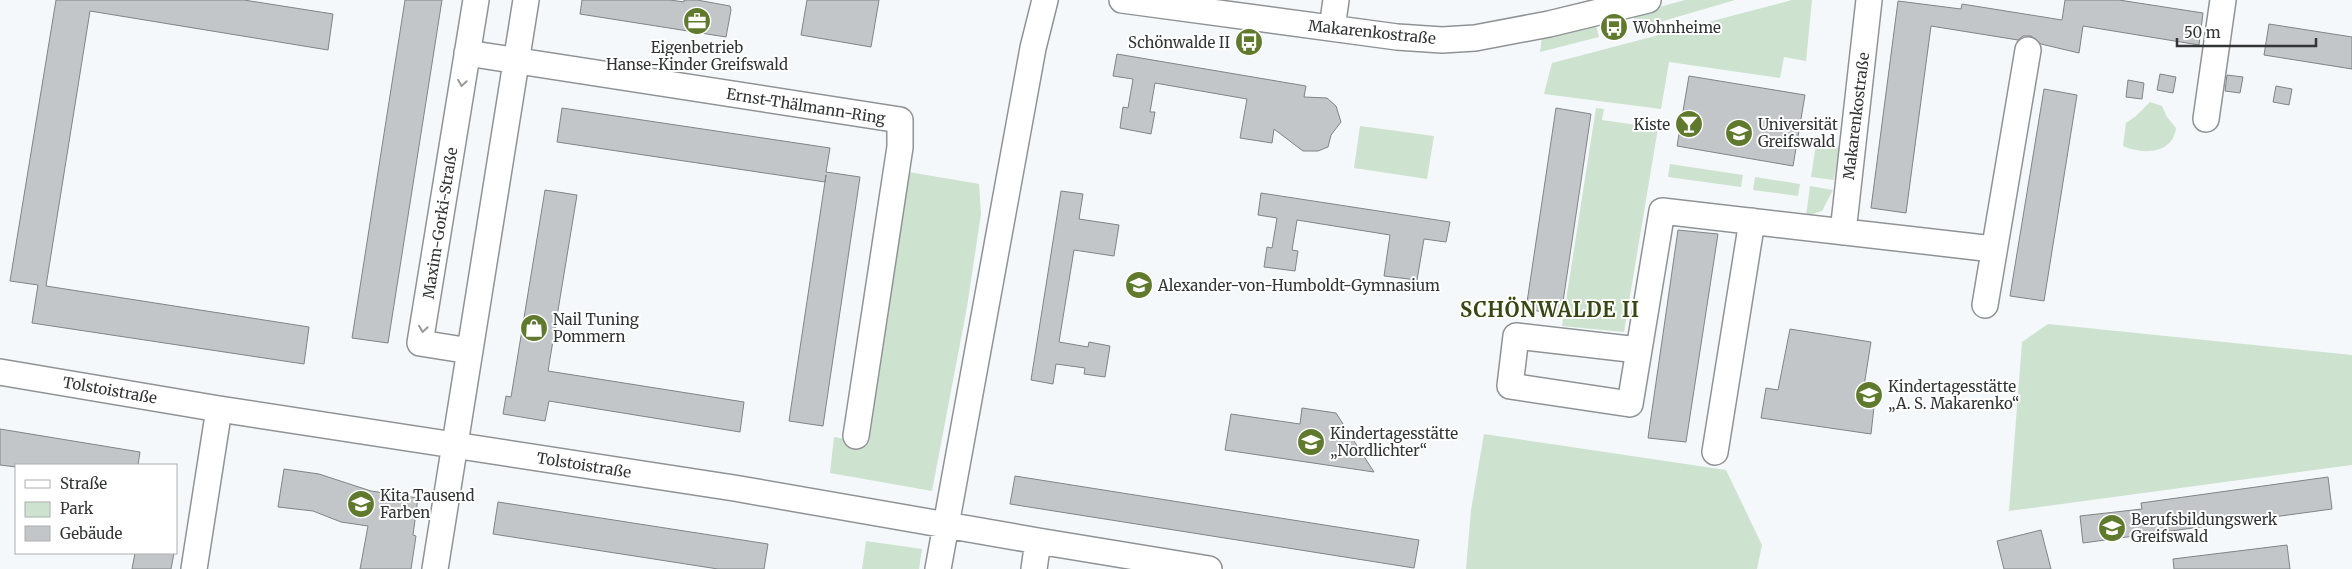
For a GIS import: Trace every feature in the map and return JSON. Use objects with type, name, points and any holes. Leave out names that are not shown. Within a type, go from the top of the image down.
[{"type":"street","name":"Maxim-Gorki-Straße","points":[[470,351],[420,343],[476,0]]},
{"type":"street","points":[[435,569],[526,0]]},
{"type":"street","points":[[938,569],[1033,48],[1045,0]]},
{"type":"street","name":"Makarenkostraße","points":[[1122,0],[1397,37],[1442,40],[1475,38],[1548,24],[1648,0]]},
{"type":"street","points":[[1332,28],[1336,0]]},
{"type":"street","name":"Makarenkostraße","points":[[1843,232],[1869,0]]},
{"type":"street","points":[[2206,119],[2223,0]]},
{"type":"street","points":[[1985,305],[2028,50]]},
{"type":"street","points":[[467,53],[515,62]]},
{"type":"street","name":"Ernst-Thälmann-Ring","points":[[515,62],[900,120],[900,147],[856,436]]},
{"type":"street","points":[[1638,350],[1516,336],[1510,386],[1630,404],[1662,211],[1993,249]]},
{"type":"street","points":[[1715,452],[1752,221]]},
{"type":"street","name":"Tolstoistraße","points":[[0,372],[220,409],[734,488],[1209,569]]},
{"type":"street","points":[[194,569],[220,409]]},
{"type":"street","points":[[1034,569],[1038,541]]},
{"type":"green space","points":[[1685,0],[1735,0],[1636,29],[1634,14]]},
{"type":"green space","points":[[1792,0],[1812,0],[1806,61],[1784,57],[1780,78],[1669,62],[1661,109],[1544,94],[1552,63]]},
{"type":"green space","points":[[1596,25],[1599,37],[1540,52],[1542,37]]},
{"type":"green space","points":[[2150,102],[2162,106],[2167,117],[2176,128],[2174,137],[2169,143],[2156,150],[2139,151],[2123,146],[2126,123]]},
{"type":"green space","points":[[1596,108],[1604,109],[1602,120],[1658,128],[1624,332],[1562,326]]},
{"type":"green space","points":[[1360,126],[1434,136],[1427,179],[1354,168]]},
{"type":"green space","points":[[1816,144],[1839,148],[1834,180],[1811,177]]},
{"type":"green space","points":[[1670,164],[1743,175],[1741,187],[1668,177]]},
{"type":"green space","points":[[909,172],[979,184],[981,214],[967,307],[932,491],[830,473],[834,437],[869,443]]},
{"type":"green space","points":[[1755,177],[1800,184],[1798,196],[1753,190]]},
{"type":"green space","points":[[1810,186],[1833,190],[1822,211],[1806,216]]},
{"type":"green space","points":[[2048,324],[2352,355],[2352,465],[2009,511],[2022,342]]},
{"type":"green space","points":[[1484,434],[1726,470],[1762,545],[1757,569],[1466,569],[1471,510]]},
{"type":"green space","points":[[866,541],[922,549],[919,569],[862,569]]},
{"type":"building","points":[[56,0],[244,0],[333,14],[328,50],[90,11],[46,286],[309,327],[304,364],[32,323],[38,285],[10,281]]},
{"type":"building","points":[[405,0],[442,0],[388,343],[352,338]]},
{"type":"building","points":[[582,0],[670,0],[684,2],[684,0],[697,0],[730,6],[731,10],[726,37],[580,14]]},
{"type":"building","points":[[807,0],[879,0],[871,47],[801,35]]},
{"type":"building","points":[[2065,0],[2119,0],[2203,13],[2199,45],[2083,26],[2079,53],[2041,44],[2031,36],[2023,36],[2018,40],[1931,26],[1906,213],[1871,208],[1898,1],[1961,9],[1962,4],[2062,20]]},
{"type":"building","points":[[2269,24],[2352,37],[2352,69],[2264,55]]},
{"type":"building","points":[[1117,54],[1306,86],[1304,97],[1327,98],[1336,106],[1341,122],[1331,135],[1328,147],[1318,151],[1303,151],[1274,129],[1272,143],[1240,138],[1247,99],[1155,83],[1150,112],[1155,112],[1151,134],[1120,128],[1123,107],[1128,108],[1133,79],[1113,76]]},
{"type":"building","points":[[2160,74],[2176,77],[2173,93],[2157,90]]},
{"type":"building","points":[[2227,75],[2243,77],[2240,93],[2225,91]]},
{"type":"building","name":"Universität Greifswald","points":[[1689,76],[1805,95],[1793,166],[1677,146]]},
{"type":"building","points":[[2128,80],[2144,83],[2142,99],[2126,97]]},
{"type":"building","points":[[2276,86],[2292,89],[2289,105],[2273,102]]},
{"type":"building","points":[[2044,89],[2077,95],[2044,301],[2010,296]]},
{"type":"building","points":[[562,108],[830,148],[826,172],[860,177],[823,426],[789,421],[825,182],[557,142]]},
{"type":"building","points":[[1556,108],[1591,114],[1561,315],[1526,309]]},
{"type":"building","points":[[545,190],[577,195],[548,371],[744,402],[740,432],[549,401],[545,421],[503,414],[506,396],[511,397]]},
{"type":"building","points":[[1061,191],[1083,194],[1079,219],[1119,225],[1114,256],[1074,250],[1059,342],[1088,347],[1089,342],[1110,346],[1105,377],[1084,374],[1085,368],[1056,364],[1053,384],[1031,380]]},
{"type":"building","points":[[1261,193],[1450,222],[1446,242],[1424,239],[1417,280],[1384,276],[1390,235],[1297,220],[1292,250],[1298,251],[1295,271],[1264,267],[1267,247],[1272,248],[1277,218],[1258,215]]},
{"type":"building","points":[[1678,230],[1718,234],[1686,442],[1648,438]]},
{"type":"building","points":[[1790,329],[1871,342],[1861,405],[1874,407],[1871,434],[1761,418],[1766,388],[1778,390]]},
{"type":"building","points":[[1302,408],[1336,413],[1374,472],[1225,450],[1231,414],[1300,424]]},
{"type":"building","points":[[0,429],[140,452],[138,464],[15,464],[15,467],[0,465]]},
{"type":"building","points":[[284,469],[319,474],[371,491],[418,498],[413,535],[416,536],[411,569],[360,569],[368,526],[341,522],[313,511],[278,507]]},
{"type":"building","points":[[1015,476],[1419,540],[1414,568],[1010,504]]},
{"type":"building","points":[[2328,477],[2332,509],[2083,543],[2080,516],[2142,509],[2141,503]]},
{"type":"building","points":[[498,502],[768,544],[764,569],[718,569],[493,534]]},
{"type":"building","points":[[2041,530],[2051,569],[2004,569],[1997,541]]},
{"type":"building","points":[[2287,545],[2290,569],[2174,569],[2173,559]]},
{"type":"building","points":[[135,554],[174,554],[171,569],[132,569]]},
{"type":"place","name":"Eigenbetrieb Hanse-Kinder Greifswald","points":[[697,21]]},
{"type":"place","name":"Wohnheime","points":[[1614,27]]},
{"type":"place","name":"Schönwalde II","points":[[1249,42]]},
{"type":"place","name":"Kiste","points":[[1689,124]]},
{"type":"place","name":"Universität Greifswald","points":[[1739,133]]},
{"type":"place","name":"Alexander-von-Humboldt-Gymnasium","points":[[1139,285]]},
{"type":"place","name":"Nail Tuning Pommern","points":[[534,328]]},
{"type":"place","name":"Kindertagesstätte „A. S. Makarenko“","points":[[1869,395]]},
{"type":"place","name":"Kindertagesstätte „Nordlichter“","points":[[1311,442]]},
{"type":"place","name":"Kita Tausend Farben","points":[[361,504]]},
{"type":"place","name":"Berufsbildungswerk Greifswald","points":[[2112,528]]},
{"type":"district","name":"SCHÖNWALDE II","points":[[1550,309]]}]
